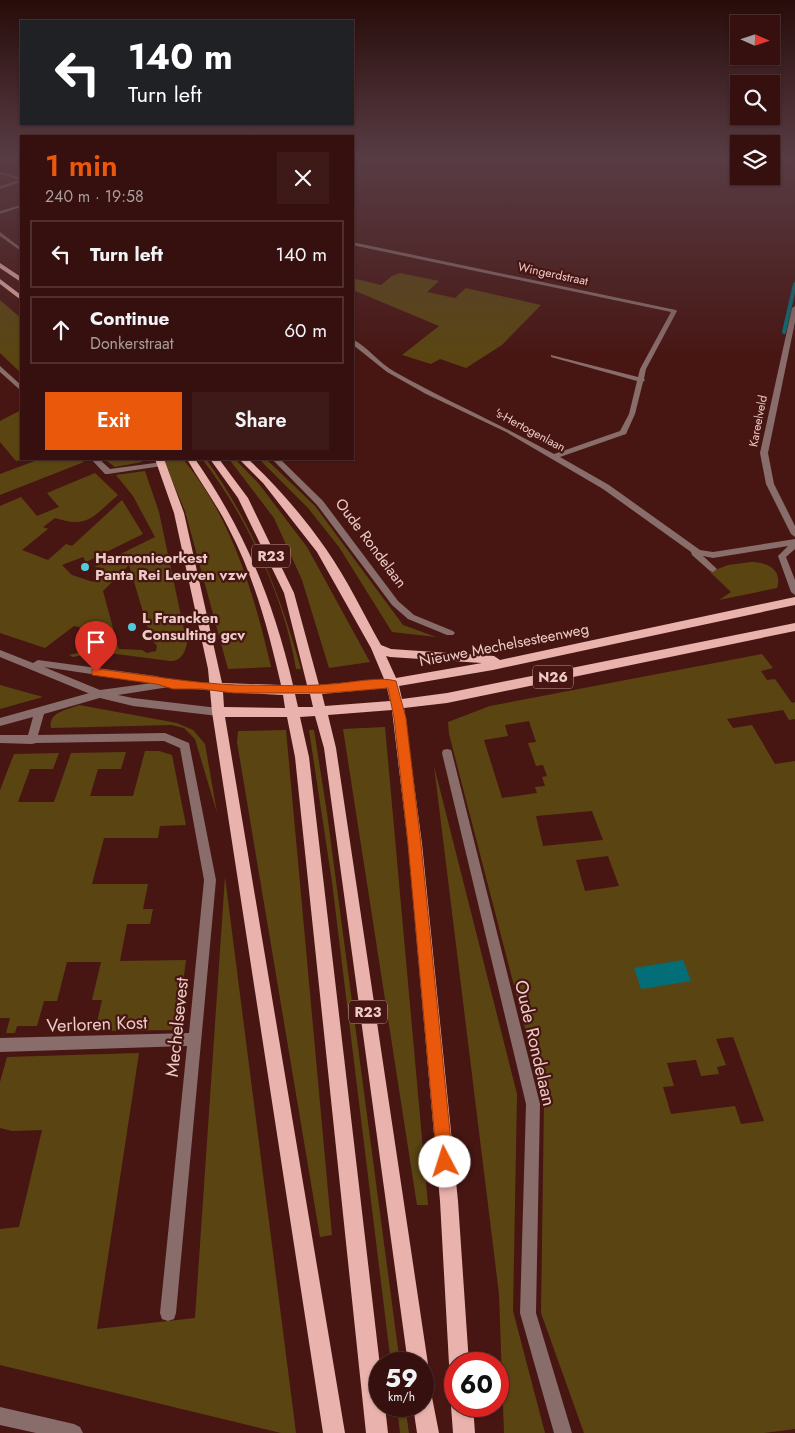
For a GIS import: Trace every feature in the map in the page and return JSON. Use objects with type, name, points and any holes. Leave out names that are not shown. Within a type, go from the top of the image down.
[{"type":"main road","points":[[0,265],[20,279]]},
{"type":"main road","points":[[0,280],[20,297]]},
{"type":"main road","name":"R23","points":[[192,460],[223,507],[242,543],[266,602],[284,667],[302,757],[377,1433]]},
{"type":"main road","name":"R23","points":[[215,460],[243,498],[289,593],[330,748],[416,1352]]},
{"type":"main road","points":[[243,460],[266,481],[294,514],[322,552],[377,648],[392,683],[391,706],[415,844],[449,1201],[458,1352]]},
{"type":"main road","points":[[160,461],[179,512],[214,669],[218,712],[334,1433]]},
{"type":"main road","name":"Nieuwe Mechelsesteenweg","points":[[216,687],[234,689],[329,689],[392,683],[517,661],[795,601]]},
{"type":"main road","name":"N26","points":[[218,712],[294,712],[391,706],[456,696],[795,627]]},
{"type":"main road","points":[[377,648],[390,653],[517,661]]},
{"type":"main road","points":[[426,1417],[428,1432]]},
{"type":"main road","points":[[463,1417],[464,1433]]},
{"type":"street","points":[[0,234],[20,249]]},
{"type":"street","name":"Wingerdstraat","points":[[354,243],[674,311],[643,369],[642,380],[632,414],[623,432],[554,457]]},
{"type":"street","name":"Kareelveld","points":[[795,308],[764,453],[770,484],[795,534]]},
{"type":"street","name":"'s-Hertogenlaan","points":[[354,343],[389,371],[428,394],[508,431],[606,487],[691,549],[713,569]]},
{"type":"street","points":[[553,356],[642,380]]},
{"type":"street","points":[[0,368],[20,387]]},
{"type":"street","points":[[96,460],[108,472],[160,461]]},
{"type":"street","name":"Oude Rondelaan","points":[[277,460],[320,503],[395,603],[411,617],[450,634]]},
{"type":"street","points":[[795,543],[782,556],[795,592]]},
{"type":"street","name":"'s-Hertogenlaan","points":[[691,549],[701,554],[712,555],[795,543]]},
{"type":"street","points":[[0,653],[23,660],[100,694],[133,702],[218,712]]},
{"type":"street","points":[[23,660],[156,680],[173,685]]},
{"type":"street","points":[[0,722],[121,689],[173,685],[216,687]]},
{"type":"street","points":[[0,739],[32,740],[39,712]]},
{"type":"street","name":"Mechelsevest","points":[[32,740],[165,737],[185,746],[210,880],[168,1313]]},
{"type":"street","name":"Oude Rondelaan","points":[[446,753],[533,1104],[528,1313],[563,1433]]},
{"type":"street","name":"Verloren Kost","points":[[0,1045],[195,1039]]},
{"type":"street","points":[[0,1416],[74,1433]]},
{"type":"shaded area","points":[[400,273],[439,281],[427,292],[455,298],[466,288],[541,305],[502,345],[466,368],[440,359],[431,364],[402,355],[439,326],[354,290],[354,280],[356,279],[381,285],[392,276]]},
{"type":"shaded area","points":[[0,300],[20,317],[20,372],[0,353]]},
{"type":"shaded area","points":[[20,411],[20,460],[16,461],[0,442],[0,421]]},
{"type":"shaded area","points":[[37,460],[81,460],[84,462],[0,495],[0,474]]},
{"type":"shaded area","points":[[105,460],[141,460],[142,462],[115,467]]},
{"type":"shaded area","points":[[163,460],[184,460],[215,506],[228,531],[249,585],[271,667],[228,669],[185,511]]},
{"type":"shaded area","points":[[203,460],[207,460],[222,483],[263,559],[284,613],[301,669],[296,669],[283,615],[261,559],[234,506]]},
{"type":"shaded area","points":[[230,460],[236,460],[259,484],[307,547],[370,662],[329,668],[302,580],[274,518]]},
{"type":"shaded area","points":[[260,460],[267,460],[315,506],[403,625],[436,637],[392,632],[339,547],[308,508]]},
{"type":"shaded area","points":[[145,471],[159,512],[187,644],[182,656],[177,660],[170,661],[101,652],[73,657],[69,655],[117,644],[119,649],[142,650],[147,653],[156,651],[157,646],[153,641],[157,641],[155,631],[149,632],[129,565],[103,591],[116,639],[87,645],[79,627],[74,626],[45,648],[0,633],[0,506],[21,497],[37,516],[59,507],[47,493],[95,473],[118,495],[96,514],[83,521],[66,521],[55,518],[43,527],[48,529],[22,550],[48,560],[66,544],[72,546],[122,500],[143,534],[86,562],[83,557],[62,565],[72,575],[93,582],[104,568],[94,567],[155,537],[133,496],[116,475]]},
{"type":"shaded area","points":[[751,562],[762,563],[775,571],[778,576],[777,588],[719,600],[731,592],[710,572],[728,565]]},
{"type":"shaded area","points":[[762,654],[773,668],[761,671],[767,680],[775,679],[792,703],[795,702],[795,719],[789,720],[783,710],[727,719],[733,728],[752,725],[775,764],[795,761],[795,1429],[764,1433],[584,1433],[541,1313],[544,1102],[449,734],[448,722],[490,706]],"holes":[[[529,721],[536,742],[528,743],[536,766],[543,765],[547,776],[542,777],[545,786],[535,787],[537,793],[502,798],[484,740],[508,736],[505,725]],[[592,811],[603,840],[543,846],[536,816]],[[608,856],[619,886],[585,891],[576,860]],[[733,1037],[764,1121],[741,1124],[735,1106],[671,1114],[663,1087],[674,1086],[667,1063],[696,1060],[701,1076],[719,1074],[717,1067],[726,1065],[716,1039]]]},
{"type":"shaded area","points":[[0,685],[43,697],[0,709]]},
{"type":"shaded area","points":[[79,705],[177,723],[193,730],[205,744],[217,813],[195,739],[184,728],[171,725],[51,728],[52,718],[55,715]]},
{"type":"shaded area","points":[[385,727],[428,1205],[417,1205],[343,729]]},
{"type":"shaded area","points":[[286,730],[332,1235],[320,1237],[237,742],[238,731]]},
{"type":"shaded area","points":[[309,730],[314,730],[327,813],[398,1352],[390,1352],[332,882]]},
{"type":"shaded area","points":[[145,751],[159,751],[172,755],[186,825],[160,826],[158,838],[104,838],[92,884],[148,884],[143,909],[153,909],[150,924],[127,924],[120,961],[186,960],[177,1030],[95,1031],[102,1000],[92,1000],[101,962],[67,962],[57,1001],[44,1001],[37,1026],[17,1026],[15,1033],[6,1033],[10,1018],[0,1018],[0,790],[14,754],[59,753],[53,769],[30,769],[18,802],[54,802],[71,753],[126,752],[121,769],[98,769],[90,796],[133,796]]},
{"type":"shaded area","points":[[434,766],[517,1094],[513,1311],[545,1433],[504,1433],[503,1417],[509,1417],[509,1352],[501,1352],[499,1294]]},
{"type":"shaded area","points":[[225,877],[296,1433],[281,1433],[0,1365],[0,1229],[19,1227],[42,1130],[12,1131],[0,1128],[0,1082],[7,1057],[139,1053],[97,1329],[195,1318]]},
{"type":"shaded area","points":[[398,1417],[407,1417],[409,1433],[400,1433]]},
{"type":"water","points":[[683,960],[691,981],[641,989],[634,968]]},
{"type":"waterway","points":[[784,332],[795,284]]},
{"type":"place","name":"Harmonieorkest Panta Rei Leuven vzw","points":[[85,567]]},
{"type":"place","name":"L Francken Consulting gcv","points":[[132,627]]},
{"type":"route","points":[[96,672],[156,680],[173,685],[202,685],[234,689],[329,689],[392,683],[400,718],[415,844],[445,1162]]}]
